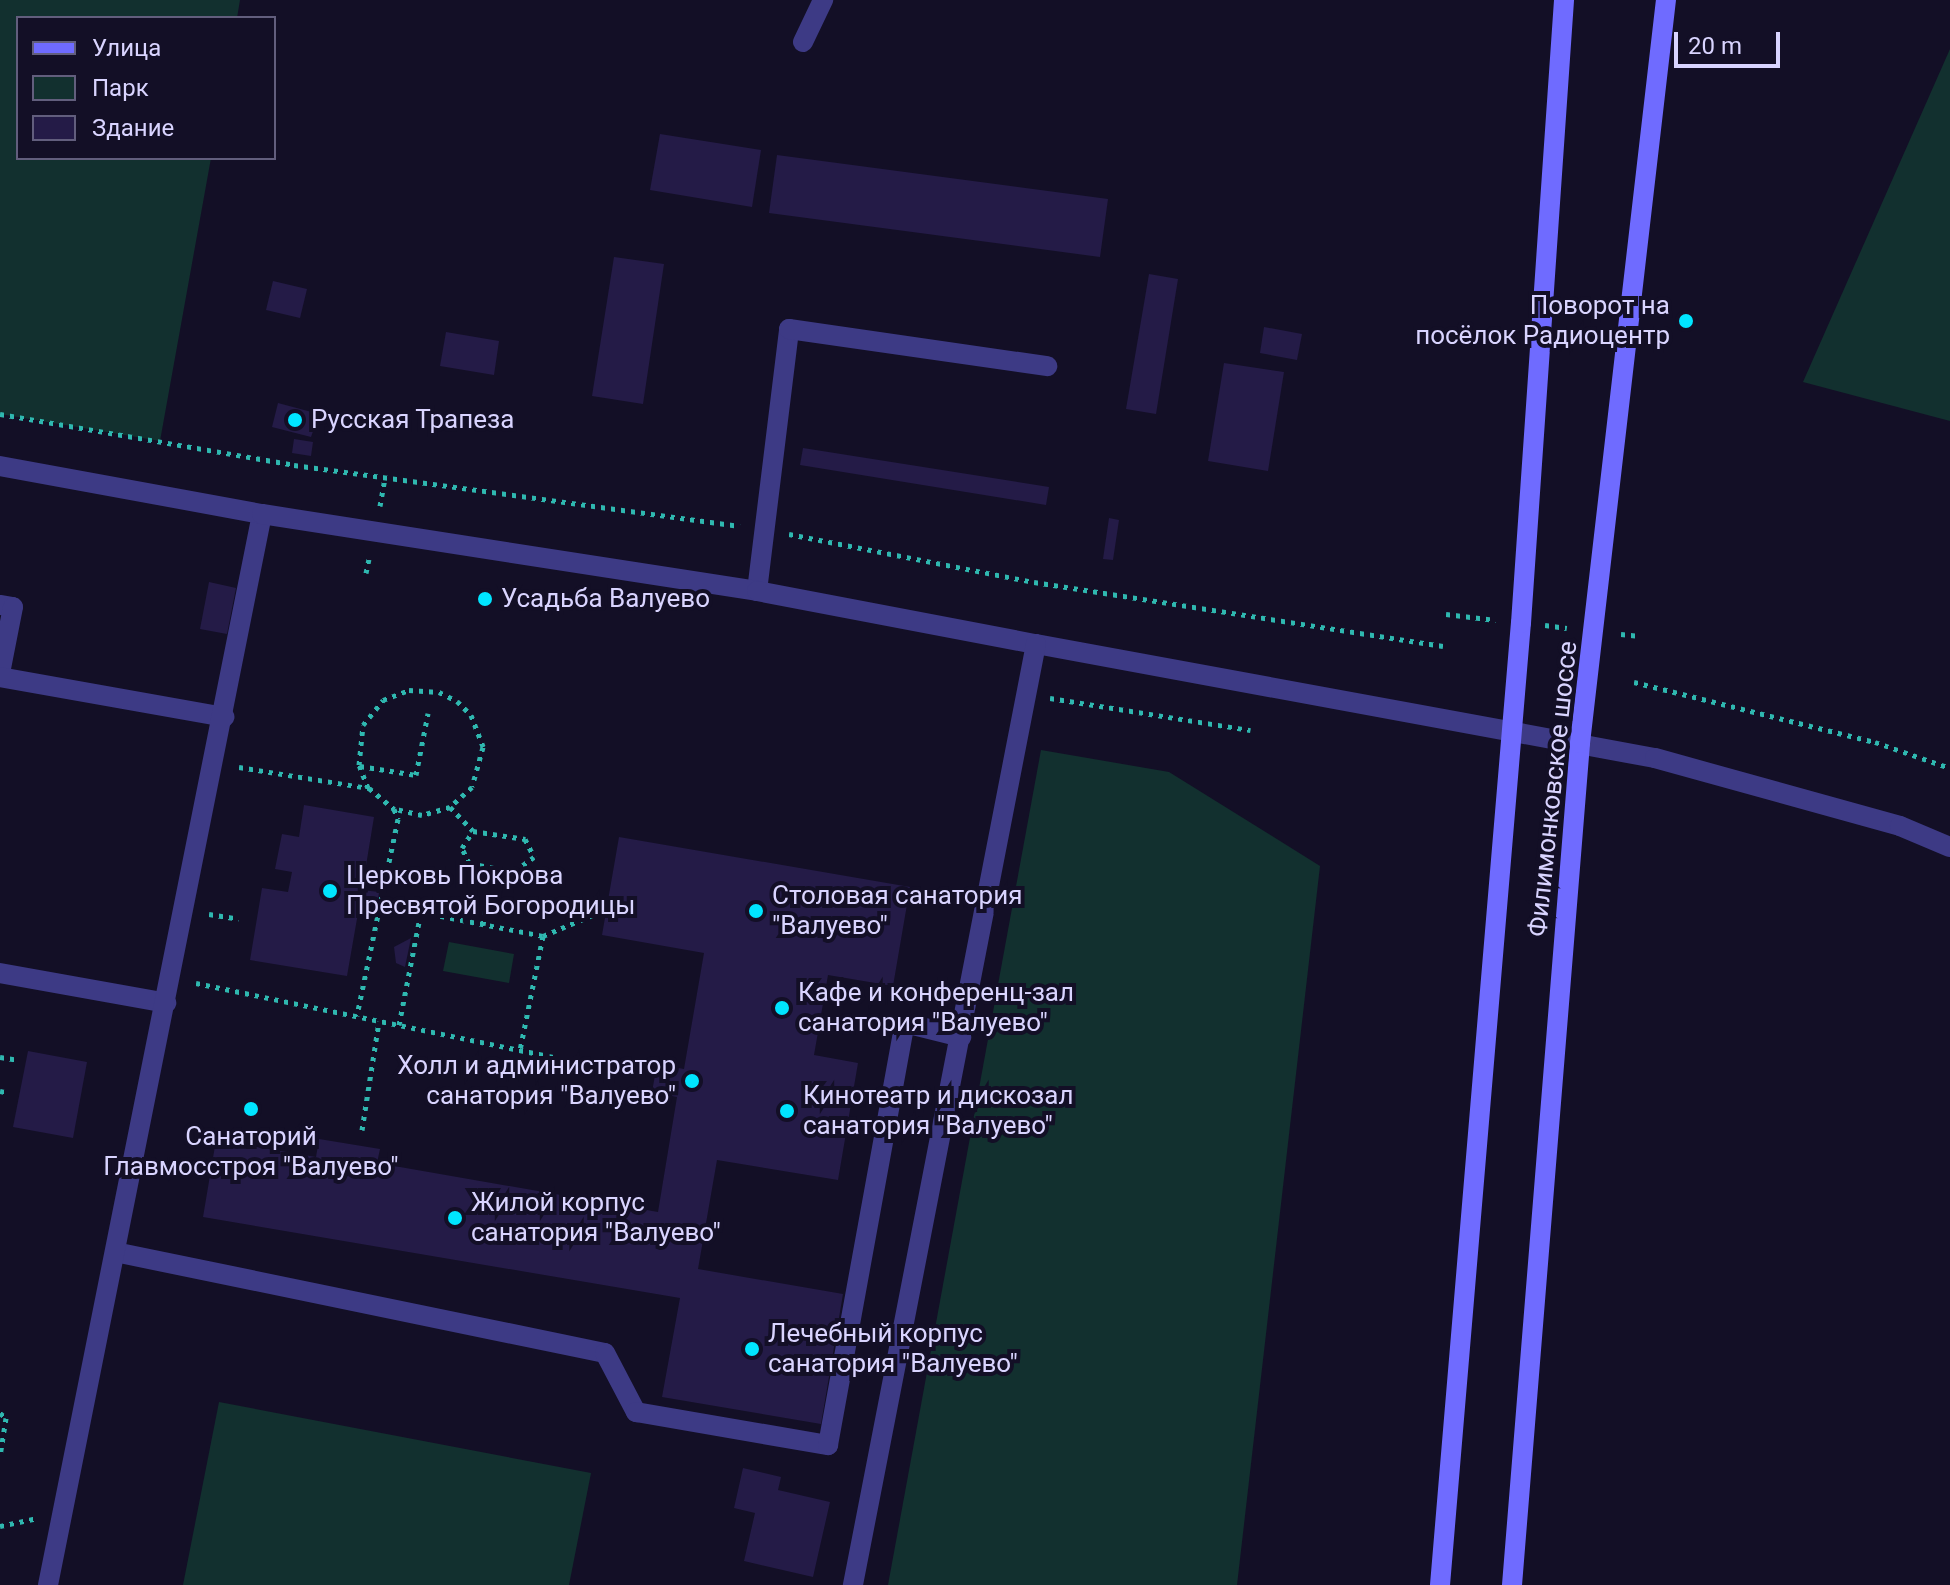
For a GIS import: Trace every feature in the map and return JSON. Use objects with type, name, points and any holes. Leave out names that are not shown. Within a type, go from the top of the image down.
[{"type":"main road","name":"Филимонковское шоссе","points":[[1440,1585],[1564,0]]},
{"type":"main road","name":"Филимонковское шоссе","points":[[1512,1585],[1580,743],[1666,0]]},
{"type":"street","points":[[803,42],[823,0]]},
{"type":"street","points":[[757,591],[789,329],[1047,366]]},
{"type":"street","points":[[0,466],[262,514],[757,591],[1509,729],[1655,758],[1870,818],[1950,847]]},
{"type":"street","points":[[48,1585],[173,979],[262,514]]},
{"type":"street","points":[[0,605],[13,607],[0,675],[224,717]]},
{"type":"street","points":[[853,1585],[1036,644]]},
{"type":"street","points":[[0,973],[166,1003]]},
{"type":"street","points":[[115,1252],[605,1353],[636,1412],[828,1445],[905,1023],[961,1037]]},
{"type":"path","points":[[0,414],[294,465],[763,529],[1034,582],[1443,646]]},
{"type":"path","points":[[1634,682],[1875,742],[1950,768]]},
{"type":"path","points":[[409,690],[439,692],[471,715],[483,747],[472,787],[450,807],[422,815],[394,809],[369,788],[359,765],[363,725],[383,700],[409,690]]},
{"type":"path","points":[[1027,695],[1250,730]]},
{"type":"path","points":[[359,765],[416,775],[428,713]]},
{"type":"path","points":[[214,763],[369,788]]},
{"type":"path","points":[[450,807],[473,831],[525,839],[532,847],[534,857],[526,867],[513,872],[469,863],[463,857],[466,837],[473,831]]},
{"type":"path","points":[[357,1016],[398,819],[394,809]]},
{"type":"path","points":[[483,925],[492,868]]},
{"type":"path","points":[[399,1025],[421,912],[543,936],[597,913]]},
{"type":"path","points":[[520,1050],[543,936]]},
{"type":"path","points":[[173,979],[634,1074]]},
{"type":"path","points":[[362,1130],[379,1021]]},
{"type":"path","points":[[0,1057],[19,1060]]},
{"type":"path","points":[[0,1091],[9,1093]]},
{"type":"path","points":[[0,1413],[6,1418],[0,1455]]},
{"type":"green space","points":[[0,0],[240,0],[237,16],[16,16],[16,160],[211,160],[160,441],[0,414]]},
{"type":"green space","points":[[1950,49],[1950,421],[1803,382]]},
{"type":"green space","points":[[1041,750],[1169,772],[1320,866],[1237,1585],[888,1585]]},
{"type":"green space","points":[[449,942],[514,954],[509,983],[443,971]]},
{"type":"green space","points":[[219,1402],[591,1473],[569,1585],[183,1585]]},
{"type":"building","points":[[660,134],[761,150],[752,207],[650,190]]},
{"type":"building","points":[[777,155],[1108,199],[1100,257],[769,213]]},
{"type":"building","points":[[614,257],[664,264],[643,404],[592,396]]},
{"type":"building","points":[[1149,274],[1178,279],[1156,414],[1126,409]]},
{"type":"building","points":[[273,281],[307,289],[300,318],[266,310]]},
{"type":"building","points":[[1264,327],[1302,334],[1297,360],[1260,353]]},
{"type":"building","points":[[446,332],[499,341],[494,375],[440,366]]},
{"type":"building","points":[[1224,363],[1284,372],[1268,471],[1208,461]]},
{"type":"building","name":"Русская Трапеза","points":[[278,403],[319,414],[311,437],[272,427]]},
{"type":"building","points":[[294,439],[313,442],[311,456],[292,453]]},
{"type":"building","points":[[803,448],[1049,487],[1046,505],[800,465]]},
{"type":"building","points":[[1109,518],[1119,520],[1113,560],[1103,559]]},
{"type":"building","points":[[209,582],[236,588],[227,634],[200,629]]},
{"type":"building","name":"Церковь Покрова Пресвятой Богородицы","points":[[304,805],[374,817],[362,890],[379,892],[376,917],[358,913],[347,976],[250,960],[262,888],[288,892],[292,872],[275,869],[282,834],[299,837]]},
{"type":"building","points":[[619,837],[910,887],[893,986],[828,975],[814,1055],[858,1063],[838,1180],[717,1160],[698,1269],[843,1294],[821,1424],[662,1397],[680,1298],[203,1217],[216,1140],[316,1157],[319,1139],[380,1149],[377,1163],[658,1212],[677,1097],[652,1092],[657,1064],[684,1069],[704,953],[602,935]]},
{"type":"building","points":[[411,938],[405,967],[396,963],[394,947]]},
{"type":"building","points":[[28,1051],[87,1062],[73,1138],[13,1127]]},
{"type":"building","points":[[743,1468],[781,1477],[778,1490],[830,1502],[813,1577],[744,1561],[755,1513],[734,1508]]},
{"type":"place","name":"Поворот на посёлок Радиоцентр","points":[[1686,321]]},
{"type":"place","name":"Русская Трапеза","points":[[295,420]]},
{"type":"place","name":"Усадьба Валуево","points":[[485,599]]},
{"type":"place","name":"Церковь Покрова Пресвятой Богородицы","points":[[330,891]]},
{"type":"place","name":"Столовая санатория \"Валуево\"","points":[[756,911]]},
{"type":"place","name":"Кафе и конференц-зал санатория \"Валуево\"","points":[[782,1008]]},
{"type":"place","name":"Холл и администратор санатория \"Валуево\"","points":[[692,1081]]},
{"type":"place","name":"Санаторий Главмосстроя \"Валуево\"","points":[[251,1109]]},
{"type":"place","name":"Кинотеатр и дискозал санатория \"Валуево\"","points":[[787,1111]]},
{"type":"place","name":"Жилой корпус санатория \"Валуево\"","points":[[455,1218]]},
{"type":"place","name":"Лечебный корпус санатория \"Валуево\"","points":[[752,1349]]}]
